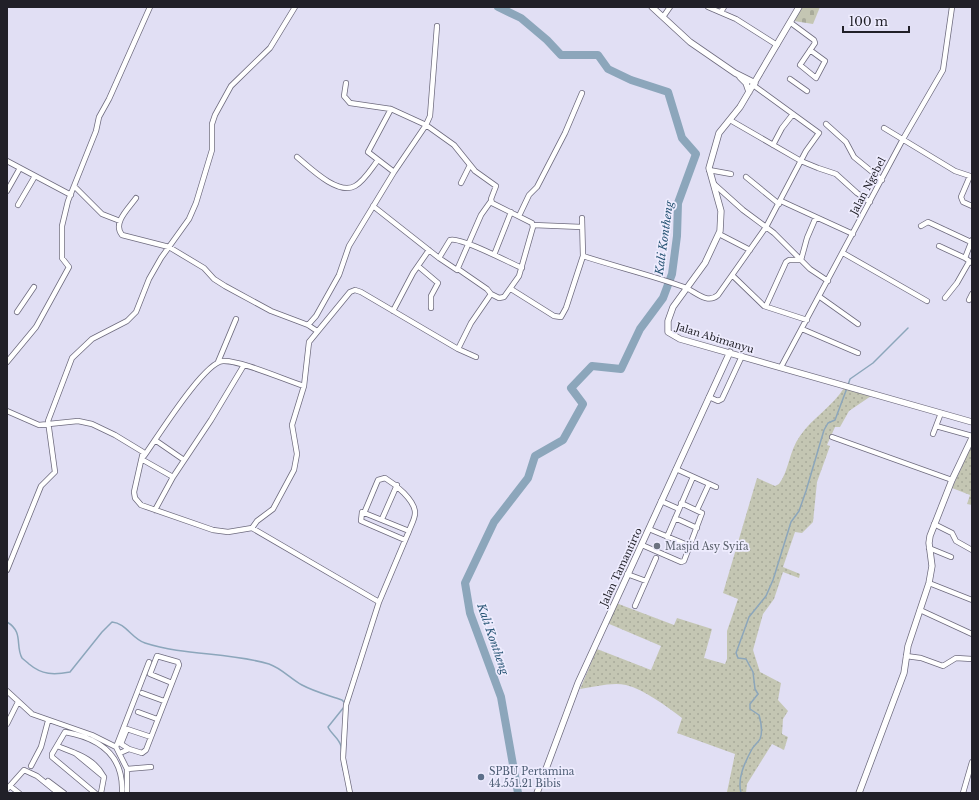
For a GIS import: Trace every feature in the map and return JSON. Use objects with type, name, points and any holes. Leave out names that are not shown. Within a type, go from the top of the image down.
[{"type":"street","points":[[7,362],[36,327],[69,267],[62,258],[64,215],[96,132],[99,117],[116,86],[150,7]]},
{"type":"street","points":[[7,570],[41,486],[55,472],[48,425],[49,417],[54,400],[72,358],[92,340],[127,321],[136,312],[149,279],[168,247],[189,219],[196,203],[212,150],[212,124],[225,95],[238,78],[253,66],[270,48],[295,7]]},
{"type":"street","points":[[583,256],[686,288],[706,298],[713,298],[732,276],[766,227],[801,161],[819,133],[754,84],[735,73],[690,42],[652,7]]},
{"type":"street","points":[[663,17],[670,7]]},
{"type":"street","points":[[708,7],[746,24],[777,45]]},
{"type":"street","points":[[721,12],[724,7]]},
{"type":"street","name":"Jalan Abimanyu","points":[[799,7],[791,23],[740,107],[720,133],[711,159],[710,170],[712,183],[722,211],[722,224],[719,234],[704,263],[679,297],[669,316],[667,329],[668,334],[972,422]]},
{"type":"street","name":"Jalan Ngebel","points":[[781,367],[820,297],[903,139],[943,70],[952,7]]},
{"type":"street","points":[[791,23],[814,40],[810,50],[800,66],[815,80],[825,61],[810,50]]},
{"type":"street","points":[[308,325],[316,316],[344,265],[346,250],[394,172],[426,125],[432,106],[437,26]]},
{"type":"street","points":[[735,73],[746,83],[749,92]]},
{"type":"street","points":[[790,79],[807,91]]},
{"type":"street","points":[[346,83],[344,96],[350,103],[392,109],[426,125],[458,150],[478,174],[496,186],[491,201],[486,207],[458,269]]},
{"type":"street","points":[[518,216],[529,195],[537,187],[564,137],[582,93]]},
{"type":"street","points":[[392,109],[368,151],[369,154],[394,172]]},
{"type":"street","points":[[774,145],[782,128],[793,114]]},
{"type":"street","points":[[730,120],[801,161],[836,174],[857,193],[870,202]]},
{"type":"street","points":[[826,124],[846,142],[854,156],[882,180]]},
{"type":"street","points":[[884,128],[955,171],[971,174],[961,197],[965,203],[972,206]]},
{"type":"street","points":[[297,157],[329,182],[340,187],[349,188],[360,182],[378,160]]},
{"type":"street","points":[[7,161],[71,194]]},
{"type":"street","points":[[461,183],[470,165]]},
{"type":"street","points":[[7,191],[20,168]]},
{"type":"street","points":[[710,170],[731,174]]},
{"type":"street","points":[[18,205],[35,176]]},
{"type":"street","points":[[746,177],[780,203],[853,234]]},
{"type":"street","points":[[712,183],[743,210],[766,227],[815,273],[828,281]]},
{"type":"street","points":[[74,186],[102,214],[120,221]]},
{"type":"street","points":[[136,198],[120,221],[118,229],[125,236],[168,247],[204,268],[214,279],[231,289],[271,310],[308,325],[317,331]]},
{"type":"street","points":[[491,201],[518,216],[529,220],[533,225],[582,227]]},
{"type":"street","points":[[373,206],[439,258],[489,290],[491,294],[502,298],[511,289],[518,278],[533,225]]},
{"type":"street","points":[[494,255],[511,212]]},
{"type":"street","points":[[801,260],[807,238],[816,217]]},
{"type":"street","points":[[511,289],[554,316],[561,317],[566,308],[583,256],[582,218]]},
{"type":"street","points":[[921,226],[928,222],[972,241],[969,261],[957,283],[945,298]]},
{"type":"street","points":[[719,234],[750,250]]},
{"type":"street","points":[[439,258],[451,239],[469,244],[522,268]]},
{"type":"street","points":[[939,246],[969,261]]},
{"type":"street","points":[[393,311],[418,266],[429,250]]},
{"type":"street","points":[[843,253],[927,301]]},
{"type":"street","points":[[766,306],[786,262],[789,260],[801,260]]},
{"type":"street","points":[[418,266],[438,283],[431,296],[431,308]]},
{"type":"street","points":[[732,276],[766,306],[807,320]]},
{"type":"street","points":[[17,312],[34,287]]},
{"type":"street","points":[[252,528],[257,521],[274,509],[293,473],[297,454],[292,425],[304,386],[308,347],[317,331],[352,291],[361,292],[458,349],[476,357]]},
{"type":"street","points":[[458,349],[471,324],[491,294]]},
{"type":"street","points":[[969,300],[972,294]]},
{"type":"street","points":[[820,297],[858,324]]},
{"type":"street","points":[[218,362],[236,319]]},
{"type":"street","points":[[802,329],[858,353]]},
{"type":"street","name":"Jalan Tamantirto","points":[[537,793],[578,683],[730,352]]},
{"type":"street","points":[[709,397],[718,401],[722,399],[742,356]]},
{"type":"street","points":[[304,386],[228,361],[218,362],[212,365],[202,376],[155,440],[144,458],[136,480],[135,498],[141,505],[213,530],[228,532],[252,528],[379,602]]},
{"type":"street","points":[[156,510],[173,477],[199,440],[244,365]]},
{"type":"street","points":[[7,411],[39,425],[78,421],[92,424],[115,435],[142,451],[144,458],[173,477]]},
{"type":"street","points":[[933,434],[941,413]]},
{"type":"street","points":[[859,793],[904,673],[908,646],[929,583],[932,566],[929,539],[952,480],[972,437],[936,426]]},
{"type":"street","points":[[832,437],[952,480]]},
{"type":"street","points":[[155,440],[184,460]]},
{"type":"street","points":[[676,469],[716,487]]},
{"type":"street","points":[[667,537],[693,477]]},
{"type":"street","points":[[350,793],[342,758],[346,705],[379,602],[409,531],[415,510],[397,485],[385,478],[380,479],[365,511],[362,512],[360,521],[405,540]]},
{"type":"street","points":[[697,510],[709,484]]},
{"type":"street","points":[[382,519],[397,485]]},
{"type":"street","points":[[661,501],[679,509]]},
{"type":"street","points":[[642,545],[682,562],[690,546],[702,513],[681,504]]},
{"type":"street","points":[[365,511],[409,531]]},
{"type":"street","points":[[675,518],[697,528]]},
{"type":"street","points":[[934,524],[952,533],[956,541],[972,550]]},
{"type":"street","points":[[649,529],[690,546]]},
{"type":"street","points":[[930,548],[951,557]]},
{"type":"street","points":[[635,606],[656,558]]},
{"type":"street","points":[[628,574],[646,581]]},
{"type":"street","points":[[929,583],[972,600]]},
{"type":"street","points":[[920,610],[972,634]]},
{"type":"street","points":[[151,737],[127,729],[121,744],[129,749],[143,753],[146,750],[151,737],[157,719],[172,683],[179,663],[157,656],[150,674],[172,683]]},
{"type":"street","points":[[906,656],[921,658],[943,666],[956,658],[972,659]]},
{"type":"street","points":[[116,747],[149,662]]},
{"type":"street","points":[[7,691],[32,714],[48,721],[95,736],[116,747],[127,769],[127,793]]},
{"type":"street","points":[[142,693],[164,702]]},
{"type":"street","points":[[7,724],[18,702]]},
{"type":"street","points":[[138,712],[157,719]]},
{"type":"street","points":[[31,766],[41,747],[48,721]]},
{"type":"street","points":[[95,793],[53,758],[52,754],[66,732],[100,744],[108,751],[118,764],[122,793]]},
{"type":"street","points":[[57,746],[74,752],[104,777],[102,793]]},
{"type":"street","points":[[120,753],[129,749]]},
{"type":"street","points":[[963,793],[972,762]]},
{"type":"street","points":[[127,769],[151,767]]},
{"type":"street","points":[[19,793],[8,787],[24,770],[37,776],[39,774],[62,793]]},
{"type":"green space","points":[[801,7],[820,7],[813,24],[794,21]]},
{"type":"green space","points":[[844,388],[871,396],[849,411],[840,427],[835,427],[827,445],[830,446],[817,482],[813,522],[802,533],[795,532],[783,567],[800,574],[799,578],[783,572],[774,599],[763,614],[753,650],[760,672],[781,683],[778,700],[788,711],[783,719],[782,734],[788,737],[784,750],[772,744],[747,784],[746,793],[727,792],[735,754],[677,733],[682,718],[655,699],[633,687],[615,684],[580,689],[597,649],[651,670],[661,646],[607,623],[616,603],[674,625],[677,618],[712,629],[704,658],[725,664],[727,659],[727,631],[738,599],[723,593],[757,478],[775,486],[779,484],[785,473],[793,448],[800,436],[834,401]]},
{"type":"green space","points":[[971,447],[972,505],[967,504],[970,495],[952,488]]},
{"type":"waterway","name":"Kali Kontheng","points":[[498,7],[521,18],[547,40],[561,55],[598,55],[608,69],[631,80],[668,92],[682,138],[696,154],[678,203],[677,236],[672,274],[663,298],[640,329],[621,369],[592,366],[571,388],[583,404],[563,440],[535,456],[528,478],[494,522],[465,583],[470,613],[501,697],[518,793]]},
{"type":"waterway","points":[[848,385],[850,379],[873,363],[908,328]]},
{"type":"waterway","points":[[741,793],[740,782],[742,770],[752,749],[760,739],[762,730],[759,715],[750,709],[750,704],[758,694],[755,689],[753,672],[746,659],[738,658],[736,653],[749,617],[766,596],[773,580],[791,522],[799,511],[806,491],[824,430],[828,423],[835,420],[847,388]]},
{"type":"waterway","points":[[7,622],[16,630],[22,658],[34,668],[43,672],[53,674],[70,672],[102,632],[112,622],[121,625],[136,638],[145,643],[176,650],[238,657],[269,664],[278,668],[302,685],[317,692],[342,700],[345,703]]},
{"type":"waterway","points":[[344,707],[328,727],[341,746],[344,772]]},
{"type":"place","name":"Masjid Asy Syifa","points":[[657,546]]},
{"type":"place","name":"SPBU Pertamina 44.551.21 Bibis","points":[[481,777]]}]
